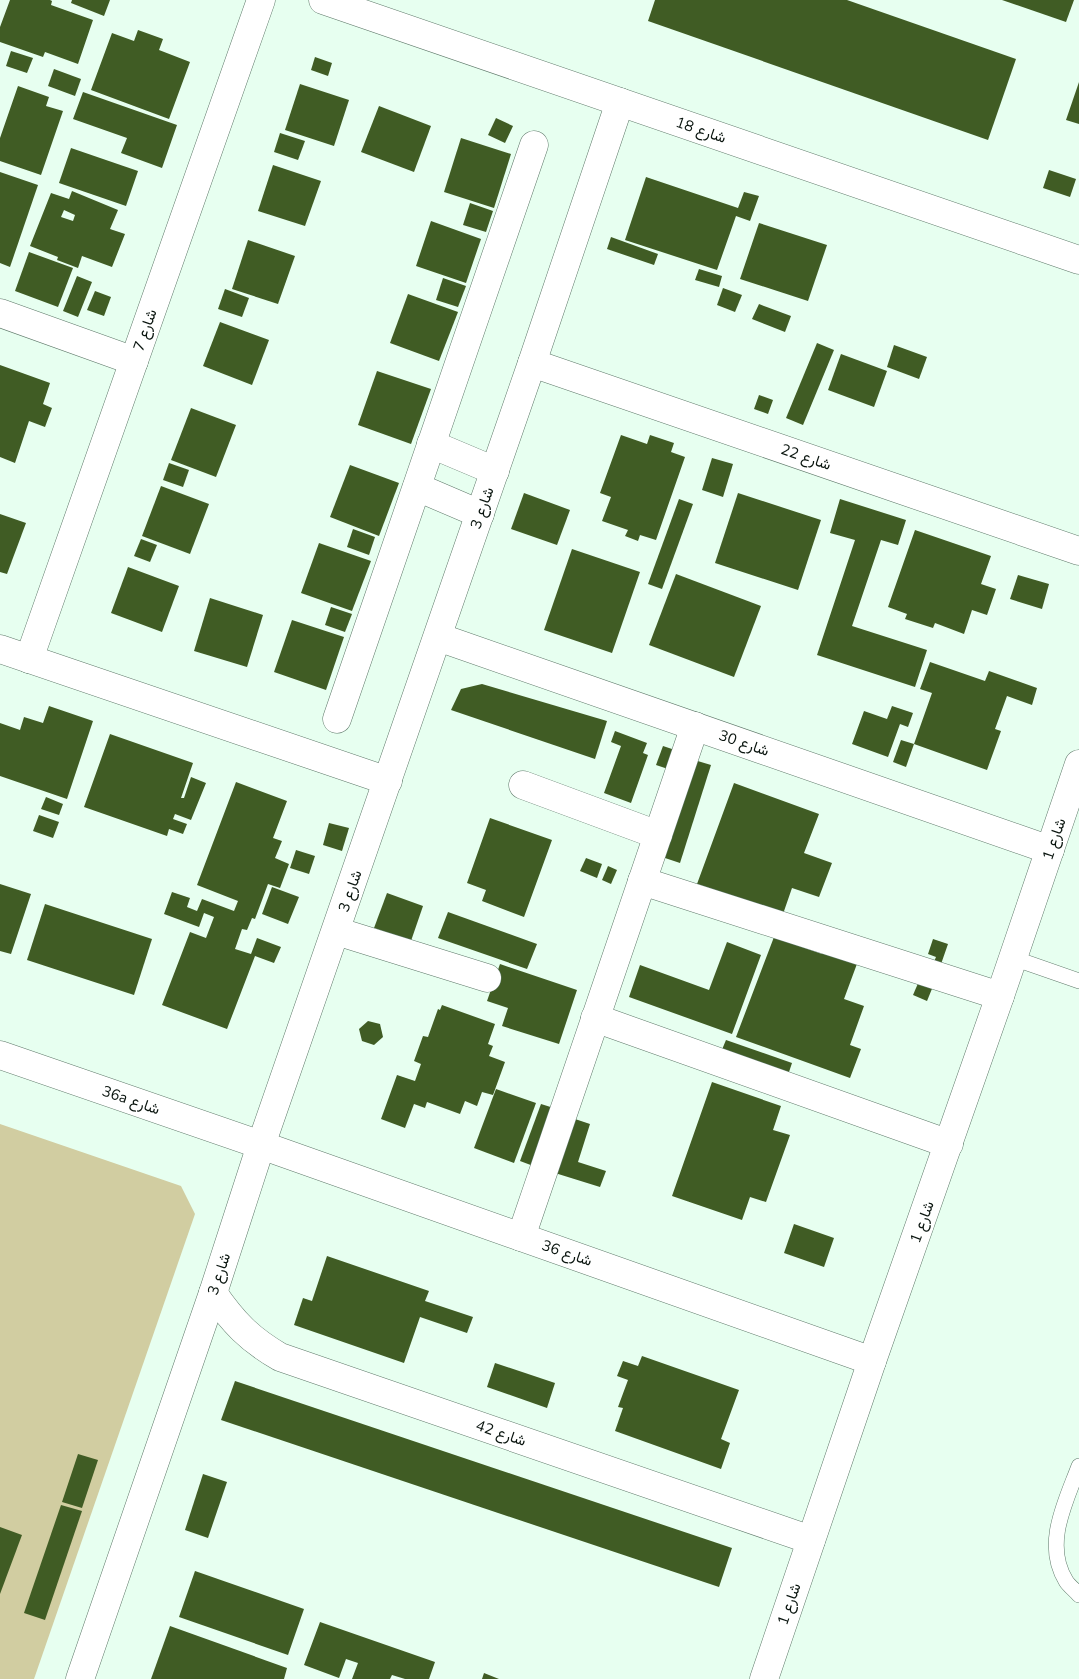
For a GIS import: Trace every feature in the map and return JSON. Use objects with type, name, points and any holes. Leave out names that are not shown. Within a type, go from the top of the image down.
[{"type":"street","name":"شارع 7","points":[[29,659],[261,0]]},
{"type":"street","name":"شارع 18","points":[[323,0],[1079,260]]},
{"type":"street","name":"شارع 3","points":[[80,1679],[213,1292],[261,1145],[438,637],[620,102]]},
{"type":"street","points":[[337,719],[534,145]]},
{"type":"street","points":[[0,314],[134,362]]},
{"type":"street","name":"شارع 22","points":[[532,363],[1079,551]]},
{"type":"street","points":[[431,444],[495,471]]},
{"type":"street","points":[[416,487],[480,514]]},
{"type":"street","name":"شارع 30","points":[[438,637],[1050,850]]},
{"type":"street","points":[[0,649],[388,781]]},
{"type":"street","points":[[521,1237],[695,726]]},
{"type":"street","name":"شارع 1","points":[[764,1679],[1079,764]]},
{"type":"street","points":[[523,785],[658,835]]},
{"type":"street","points":[[642,880],[1000,996]]},
{"type":"street","points":[[336,931],[487,978]]},
{"type":"street","points":[[595,1018],[949,1144]]},
{"type":"street","name":"36a شارع","points":[[0,1056],[261,1145]]},
{"type":"street","name":"شارع 36","points":[[261,1145],[872,1361]]},
{"type":"street","name":"شارع 42","points":[[213,1292],[228,1315],[243,1332],[261,1346],[280,1357],[811,1540]]},
{"type":"lane","points":[[1013,958],[1079,981]]},
{"type":"lane","points":[[1079,1466],[1060,1519],[1056,1540],[1060,1568],[1066,1581],[1079,1595]]},
{"type":"shaded area","points":[[0,1124],[181,1186],[195,1214],[34,1679],[0,1679]]},
{"type":"building","points":[[10,0],[50,0],[52,1],[51,5],[93,20],[78,64],[45,52],[43,57],[0,42],[0,27]]},
{"type":"building","points":[[72,0],[110,0],[104,16],[71,3]]},
{"type":"building","points":[[655,0],[847,0],[1016,59],[988,140],[648,21]]},
{"type":"building","points":[[1002,0],[1074,0],[1066,22]]},
{"type":"building","points":[[138,30],[163,39],[159,50],[190,62],[169,119],[91,90],[112,33],[134,41]]},
{"type":"building","points":[[11,51],[33,58],[27,73],[6,66]]},
{"type":"building","points":[[315,57],[332,63],[328,76],[311,70]]},
{"type":"building","points":[[54,69],[81,79],[75,96],[48,86]]},
{"type":"building","points":[[1079,82],[1079,124],[1066,120]]},
{"type":"building","points":[[300,84],[349,100],[334,146],[285,130]]},
{"type":"building","points":[[18,86],[49,97],[46,106],[63,111],[41,175],[0,161],[0,138]]},
{"type":"building","points":[[83,92],[177,125],[162,168],[121,153],[127,138],[73,119]]},
{"type":"building","points":[[379,106],[431,126],[414,172],[361,152]]},
{"type":"building","points":[[496,118],[513,126],[505,143],[488,135]]},
{"type":"building","points":[[280,133],[305,141],[298,160],[274,152]]},
{"type":"building","points":[[461,138],[511,154],[494,208],[444,192]]},
{"type":"building","points":[[71,148],[138,171],[126,206],[59,183]]},
{"type":"building","points":[[273,165],[321,181],[305,226],[258,211]]},
{"type":"building","points":[[1049,170],[1076,179],[1070,197],[1043,188]]},
{"type":"building","points":[[0,172],[38,185],[10,267],[0,263]]},
{"type":"building","points":[[646,177],[738,208],[744,192],[759,196],[750,221],[736,216],[717,270],[625,240]]},
{"type":"building","points":[[72,191],[118,210],[110,229],[125,234],[112,267],[82,256],[78,268],[57,260],[58,257],[30,246],[51,193],[69,199]],"holes":[[[64,210],[75,215],[73,221],[61,217]]]},
{"type":"building","points":[[470,203],[493,211],[486,232],[463,225]]},
{"type":"building","points":[[431,221],[481,239],[466,283],[416,266]]},
{"type":"building","points":[[759,223],[827,245],[808,301],[740,279]]},
{"type":"building","points":[[611,237],[658,254],[654,265],[607,249]]},
{"type":"building","points":[[248,240],[295,256],[278,304],[232,289]]},
{"type":"building","points":[[29,252],[73,268],[58,307],[15,291]]},
{"type":"building","points":[[699,269],[722,276],[719,287],[695,280]]},
{"type":"building","points":[[77,276],[92,282],[78,317],[63,311]]},
{"type":"building","points":[[443,278],[466,286],[458,307],[436,300]]},
{"type":"building","points":[[723,288],[742,295],[735,312],[717,305]]},
{"type":"building","points":[[225,289],[249,298],[242,317],[218,309]]},
{"type":"building","points":[[95,291],[111,297],[104,316],[87,310]]},
{"type":"building","points":[[408,294],[458,312],[439,361],[390,343]]},
{"type":"building","points":[[759,304],[791,316],[785,332],[752,319]]},
{"type":"building","points":[[220,322],[269,340],[252,385],[203,366]]},
{"type":"building","points":[[817,343],[834,350],[803,425],[786,418]]},
{"type":"building","points":[[894,345],[927,357],[919,379],[887,367]]},
{"type":"building","points":[[841,354],[887,371],[874,407],[828,390]]},
{"type":"building","points":[[0,365],[50,383],[43,404],[52,408],[45,427],[29,421],[15,463],[0,457]]},
{"type":"building","points":[[377,371],[431,389],[411,444],[358,425]]},
{"type":"building","points":[[759,395],[773,400],[768,414],[754,409]]},
{"type":"building","points":[[191,408],[236,425],[216,477],[171,460]]},
{"type":"building","points":[[621,435],[647,444],[650,435],[674,443],[671,452],[685,457],[656,540],[640,535],[638,541],[625,536],[628,530],[602,521],[611,497],[600,493]]},
{"type":"building","points":[[712,458],[733,464],[723,497],[702,490]]},
{"type":"building","points":[[169,463],[189,470],[183,487],[163,480]]},
{"type":"building","points":[[350,465],[399,483],[379,536],[330,517]]},
{"type":"building","points":[[161,486],[209,504],[190,554],[142,536]]},
{"type":"building","points":[[524,493],[570,510],[557,545],[511,529]]},
{"type":"building","points":[[738,493],[821,520],[798,590],[715,563]]},
{"type":"building","points":[[679,499],[693,504],[662,589],[648,584]]},
{"type":"building","points":[[840,499],[906,520],[898,545],[881,540],[852,626],[927,650],[915,687],[817,655],[855,540],[830,533]]},
{"type":"building","points":[[0,514],[26,523],[7,574],[0,572]]},
{"type":"building","points":[[353,529],[375,537],[369,555],[347,547]]},
{"type":"building","points":[[915,530],[991,556],[981,584],[996,589],[987,615],[972,610],[964,634],[935,623],[933,628],[905,619],[907,614],[888,607]]},
{"type":"building","points":[[141,539],[157,545],[150,562],[134,556]]},
{"type":"building","points":[[319,543],[371,561],[352,611],[301,593]]},
{"type":"building","points":[[572,549],[640,572],[612,653],[544,630]]},
{"type":"building","points":[[128,567],[179,586],[162,632],[111,613]]},
{"type":"building","points":[[676,574],[761,606],[734,677],[649,645]]},
{"type":"building","points":[[1018,575],[1049,584],[1042,609],[1010,599]]},
{"type":"building","points":[[210,598],[263,615],[247,667],[194,651]]},
{"type":"building","points":[[331,607],[352,614],[345,632],[325,625]]},
{"type":"building","points":[[292,620],[344,637],[326,690],[274,672]]},
{"type":"building","points":[[930,662],[985,681],[989,671],[1037,688],[1032,705],[1007,696],[995,729],[1001,731],[987,770],[914,744],[932,693],[920,689]]},
{"type":"building","points":[[482,684],[607,721],[595,759],[451,710],[461,689]]},
{"type":"building","points":[[49,706],[93,721],[67,799],[0,776],[0,723],[20,730],[24,717],[43,723]]},
{"type":"building","points":[[892,706],[913,713],[908,727],[900,724],[888,757],[852,744],[864,711],[887,719]]},
{"type":"building","points":[[615,731],[647,743],[643,753],[648,755],[631,803],[604,793],[621,746],[611,742]]},
{"type":"building","points":[[110,734],[193,763],[181,798],[184,798],[191,777],[206,783],[191,820],[175,814],[173,819],[187,824],[183,834],[169,829],[167,836],[84,807]]},
{"type":"building","points":[[901,740],[914,744],[906,767],[893,762]]},
{"type":"building","points":[[663,746],[675,750],[668,769],[656,765]]},
{"type":"building","points":[[691,759],[711,765],[680,863],[659,856]]},
{"type":"building","points":[[236,782],[287,801],[273,838],[282,841],[275,858],[289,864],[280,888],[268,884],[255,919],[252,918],[247,930],[242,929],[235,949],[251,954],[257,938],[281,947],[274,963],[255,956],[227,1029],[162,1005],[190,932],[206,938],[214,917],[204,913],[199,927],[164,914],[172,892],[190,898],[187,907],[197,911],[202,899],[234,911],[238,901],[197,885]]},
{"type":"building","points":[[734,783],[819,814],[804,853],[832,863],[819,897],[792,888],[783,914],[697,884]]},
{"type":"building","points":[[46,797],[63,804],[59,815],[41,809]]},
{"type":"building","points":[[39,815],[59,822],[53,838],[33,831]]},
{"type":"building","points":[[490,818],[552,840],[524,917],[482,901],[486,890],[467,883]]},
{"type":"building","points":[[329,823],[349,828],[342,851],[323,845]]},
{"type":"building","points":[[296,850],[315,856],[309,874],[290,868]]},
{"type":"building","points":[[586,858],[602,864],[597,878],[580,871]]},
{"type":"building","points":[[608,866],[617,870],[611,884],[602,880]]},
{"type":"building","points":[[0,884],[31,894],[11,954],[0,951]]},
{"type":"building","points":[[272,887],[299,897],[288,924],[262,914]]},
{"type":"building","points":[[387,893],[423,906],[411,941],[374,928]]},
{"type":"building","points":[[45,904],[152,939],[134,995],[27,960]]},
{"type":"building","points":[[448,912],[537,944],[527,969],[438,938]]},
{"type":"building","points":[[774,937],[822,954],[827,941],[861,953],[844,999],[864,1006],[850,1045],[861,1049],[850,1078],[736,1037]]},
{"type":"building","points":[[933,939],[948,944],[940,967],[933,964],[936,957],[928,954]]},
{"type":"building","points":[[727,942],[761,955],[732,1034],[629,997],[640,965],[709,990]]},
{"type":"building","points":[[500,964],[577,990],[559,1044],[502,1026],[508,1008],[487,1001]]},
{"type":"building","points":[[936,979],[927,1001],[913,995],[919,981]]},
{"type":"building","points":[[442,1005],[495,1024],[488,1044],[493,1046],[489,1056],[505,1062],[493,1095],[482,1092],[477,1106],[465,1101],[460,1114],[427,1102],[425,1108],[414,1104],[405,1128],[381,1119],[397,1075],[415,1081],[421,1064],[414,1061],[423,1036],[428,1037],[438,1009],[440,1010]]},
{"type":"building","points":[[368,1021],[380,1024],[383,1037],[374,1045],[362,1041],[359,1029]]},
{"type":"building","points":[[726,1040],[792,1063],[788,1075],[721,1052]]},
{"type":"building","points":[[712,1082],[781,1106],[773,1130],[790,1135],[766,1202],[750,1197],[742,1220],[672,1196]]},
{"type":"building","points":[[496,1089],[536,1103],[514,1163],[474,1148]]},
{"type":"building","points":[[541,1104],[557,1109],[536,1167],[520,1161]]},
{"type":"building","points":[[572,1118],[590,1124],[578,1162],[606,1171],[600,1187],[555,1173]]},
{"type":"building","points":[[794,1224],[834,1238],[824,1267],[784,1253]]},
{"type":"building","points":[[327,1256],[429,1291],[425,1301],[473,1317],[467,1333],[420,1317],[404,1363],[294,1325],[303,1298],[312,1301]]},
{"type":"building","points":[[642,1356],[739,1390],[721,1439],[730,1443],[721,1469],[615,1431],[623,1408],[618,1407],[628,1380],[617,1376],[623,1361],[638,1366]]},
{"type":"building","points":[[495,1363],[555,1383],[547,1408],[487,1387]]},
{"type":"building","points":[[235,1381],[732,1548],[719,1587],[221,1420]]},
{"type":"building","points":[[78,1454],[98,1460],[82,1508],[62,1502]]},
{"type":"building","points":[[203,1474],[227,1482],[208,1538],[185,1530]]},
{"type":"building","points":[[61,1505],[82,1511],[45,1620],[24,1613]]},
{"type":"building","points":[[0,1527],[22,1535],[0,1594]]},
{"type":"building","points":[[195,1571],[304,1609],[288,1655],[179,1617]]},
{"type":"building","points":[[320,1622],[435,1662],[429,1679],[405,1679],[392,1675],[390,1679],[352,1679],[358,1663],[346,1659],[339,1678],[304,1665]]},
{"type":"building","points":[[170,1626],[287,1668],[284,1679],[151,1679]]},
{"type":"building","points":[[484,1673],[499,1679],[482,1679]]}]
